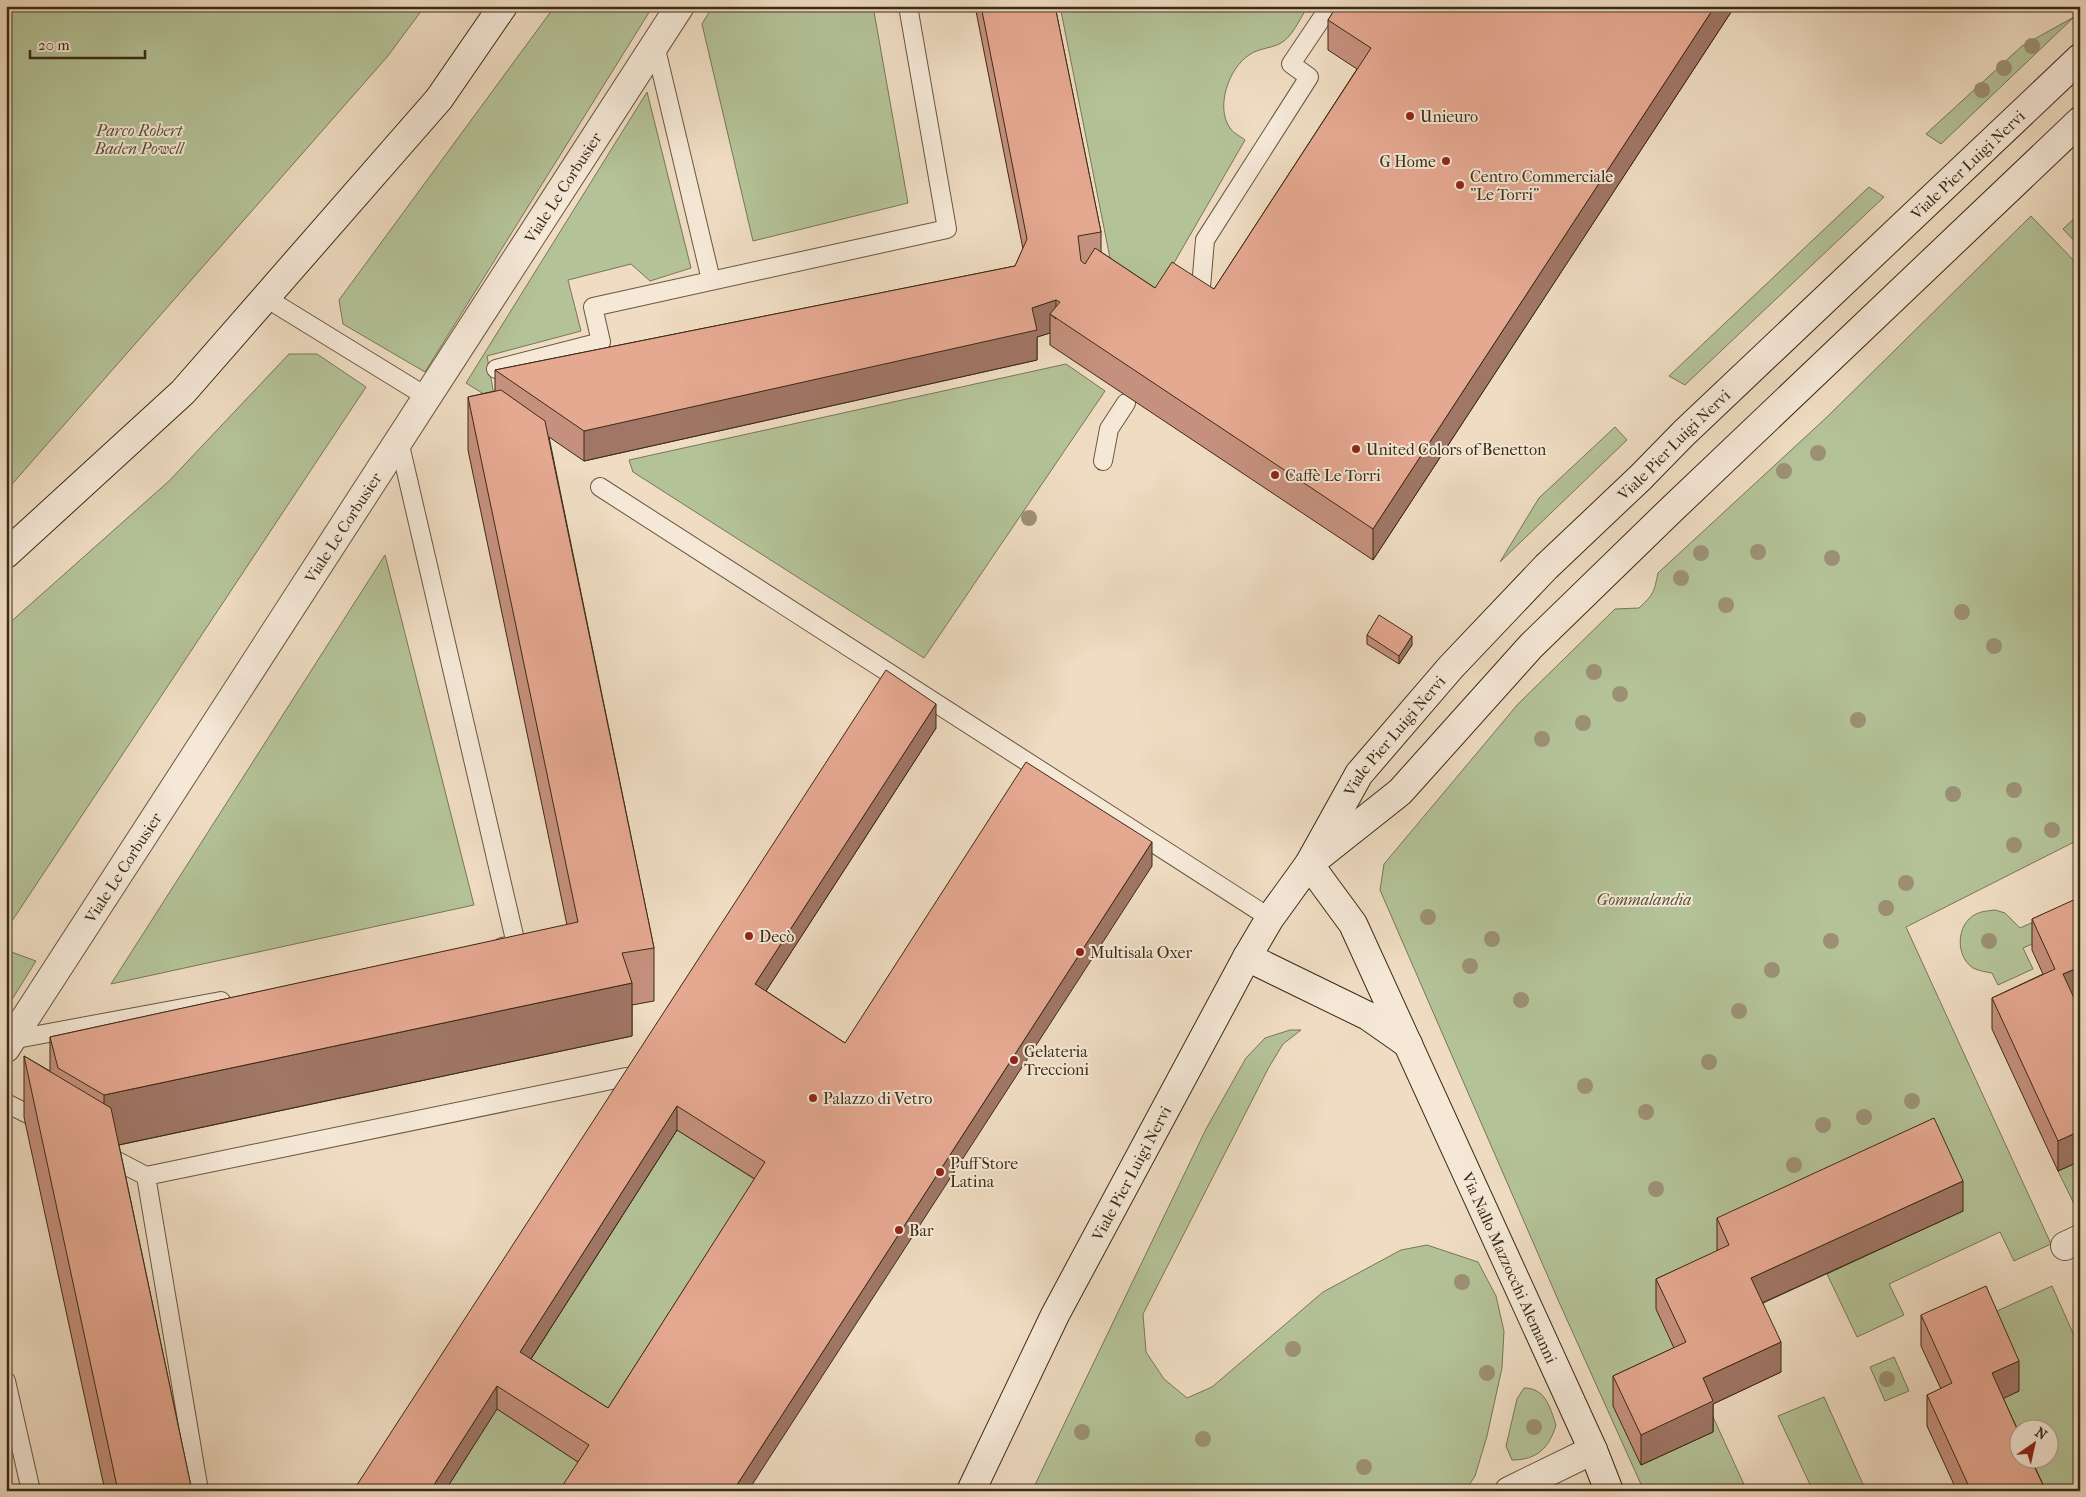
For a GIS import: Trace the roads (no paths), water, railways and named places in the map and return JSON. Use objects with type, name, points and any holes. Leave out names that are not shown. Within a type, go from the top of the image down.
[{"type":"street","points":[[6,554],[183,392],[439,99],[503,6]]},
{"type":"street","name":"Viale Le Corbusier","points":[[9,1044],[680,6]]},
{"type":"street","name":"Viale Pier Luigi Nervi","points":[[971,1491],[1055,1315],[1247,957],[1270,918],[1309,864],[1359,774],[1451,666],[1546,567],[1640,478],[1684,433],[2080,58]]},
{"type":"street","name":"Viale Pier Luigi Nervi","points":[[1309,864],[1400,792],[1531,646],[1671,510],[2080,121]]},
{"type":"street","name":"Via Nallo Mazzocchi Alemanni","points":[[1309,864],[1353,924],[1593,1450],[1609,1491]]},
{"type":"street","points":[[1247,957],[1368,1016],[1409,1045]]},
{"type":"street","points":[[1509,1491],[1593,1450]]},
{"type":"lane","points":[[496,369],[601,342],[593,307],[947,229],[908,6]]},
{"type":"lane","points":[[1201,287],[1205,240],[1309,77],[1291,64],[1330,6]]},
{"type":"lane","points":[[655,44],[711,280]]},
{"type":"lane","points":[[266,298],[427,397]]},
{"type":"lane","points":[[1103,461],[1110,429],[1126,402]]},
{"type":"lane","points":[[399,441],[516,944],[487,950]]},
{"type":"lane","points":[[600,487],[1270,918]]},
{"type":"lane","points":[[879,690],[890,673]]},
{"type":"lane","points":[[9,1044],[235,998]]},
{"type":"lane","points":[[616,1093],[637,1060]]},
{"type":"lane","points":[[90,1147],[146,1176],[626,1077]]},
{"type":"lane","points":[[6,1103],[57,1129]]},
{"type":"lane","points":[[146,1176],[199,1491]]},
{"type":"lane","points":[[6,1381],[31,1491]]},
{"type":"place","name":"Unieuro","points":[[1410,116]]},
{"type":"place","name":"G Home","points":[[1446,161]]},
{"type":"place","name":"Centro Commerciale \"Le Torri\"","points":[[1460,185]]},
{"type":"place","name":"United Colors of Benetton","points":[[1356,449]]},
{"type":"place","name":"Caffè Le Torri","points":[[1275,475]]},
{"type":"place","name":"Decò","points":[[749,936]]},
{"type":"place","name":"Multisala Oxer","points":[[1080,952]]},
{"type":"place","name":"Gelateria Treccioni","points":[[1014,1060]]},
{"type":"place","name":"Palazzo di Vetro","points":[[813,1098]]},
{"type":"place","name":"Puff Store Latina","points":[[940,1172]]},
{"type":"place","name":"Bar","points":[[899,1230]]},
{"type":"park label","name":"Parco Robert Baden Powell","points":[[139,139]]},
{"type":"park label","name":"Gommalandia","points":[[1644,899]]}]
